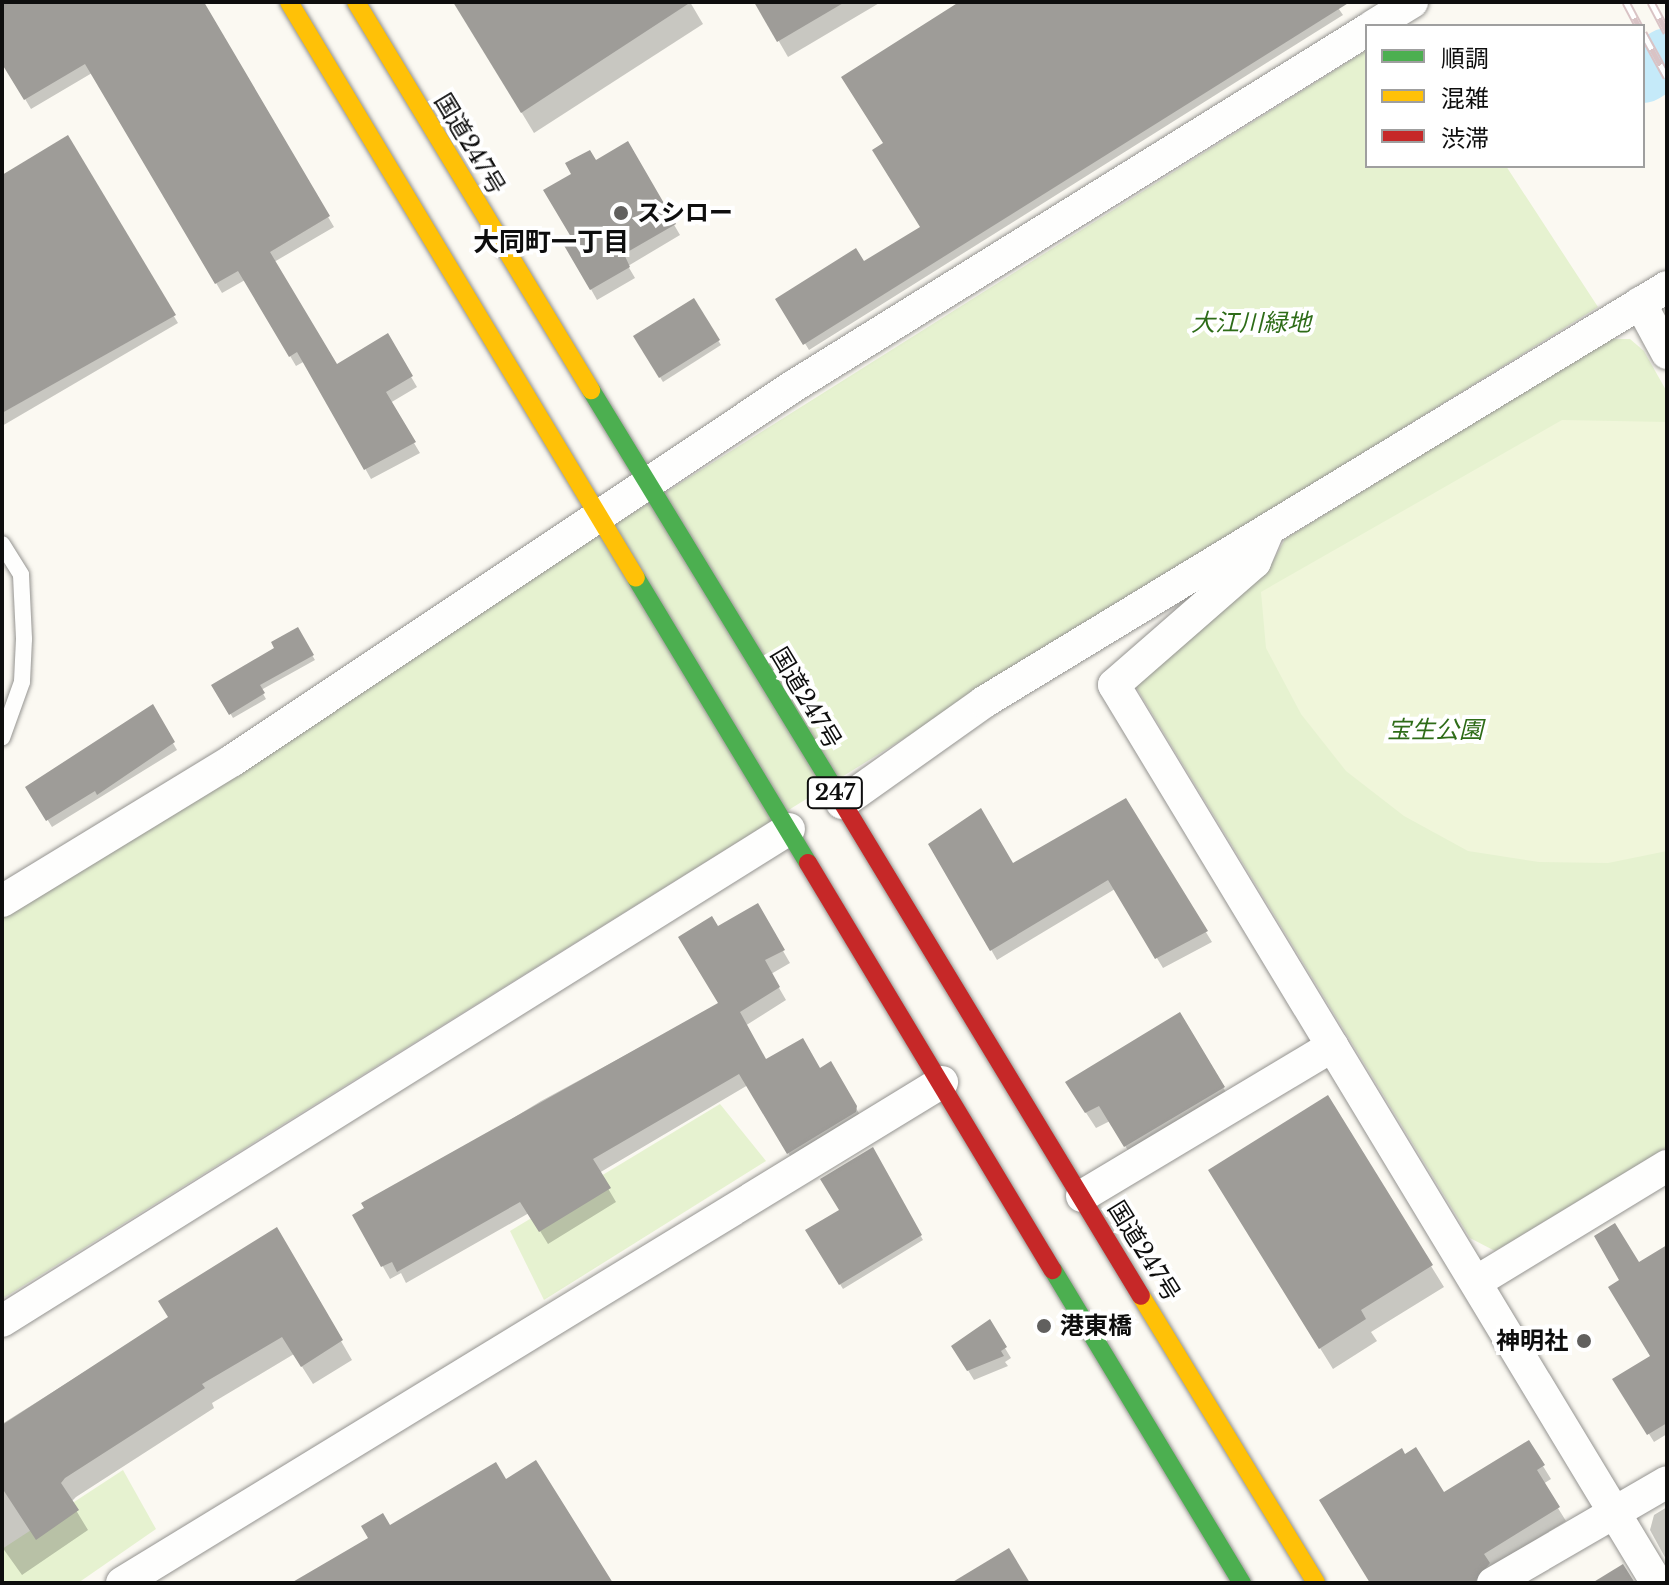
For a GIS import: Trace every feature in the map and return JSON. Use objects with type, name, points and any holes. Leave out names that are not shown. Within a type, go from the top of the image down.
[{"type":"highway","name":"247","points":[[289,2],[1242,1583]]},
{"type":"highway","name":"国道247号","points":[[356,2],[1316,1583]]},
{"type":"street","points":[[1376,24],[1412,2]]},
{"type":"street","points":[[2,901],[233,760],[601,518],[792,387],[1365,31]]},
{"type":"street","points":[[842,803],[984,702],[1654,295],[1667,353]]},
{"type":"street","points":[[1268,531],[1255,562],[1114,685],[1657,1583]]},
{"type":"street","points":[[2,1321],[789,829]]},
{"type":"street","points":[[1082,1196],[1333,1046]]},
{"type":"street","points":[[122,1583],[942,1082]]},
{"type":"street","points":[[1476,1282],[1667,1166]]},
{"type":"street","points":[[1493,1583],[1667,1482]]},
{"type":"lane","points":[[2,544],[21,575],[24,639],[22,682],[2,738]]},
{"type":"green space","name":"大江川緑地","points":[[1365,51],[1365,168],[1507,168],[1598,307],[2,1299],[2,911]]},
{"type":"green space","name":"宝生公園","points":[[1609,339],[1630,339],[1644,351],[1667,392],[1667,1147],[1495,1251],[1470,1238],[1133,682],[1272,563],[1285,539]]},
{"type":"green space","points":[[1562,420],[1667,422],[1667,851],[1608,863],[1539,862],[1468,851],[1404,816],[1346,771],[1301,714],[1266,648],[1261,592]]},
{"type":"green space","points":[[720,1104],[766,1161],[544,1300],[510,1231]]},
{"type":"green space","points":[[123,1470],[156,1529],[78,1583],[2,1583],[2,1549]]},
{"type":"building","points":[[2,2],[204,2],[330,216],[270,252],[337,364],[388,333],[413,376],[386,392],[416,442],[364,470],[297,352],[289,357],[238,271],[215,284],[85,64],[24,100],[2,64]]},
{"type":"building","points":[[453,2],[691,2],[521,113]]},
{"type":"building","points":[[754,2],[845,2],[777,42]]},
{"type":"building","points":[[959,2],[1350,2],[803,345],[775,299],[856,248],[864,261],[920,227],[872,150],[883,143],[841,77]]},
{"type":"building","points":[[68,135],[176,315],[2,413],[2,175]]},
{"type":"building","points":[[628,141],[676,224],[624,254],[630,267],[590,290],[562,242],[571,237],[543,190],[571,174],[565,163],[590,150],[596,160]]},
{"type":"building","points":[[694,298],[720,340],[659,378],[633,336]]},
{"type":"building","points":[[298,627],[314,655],[260,685],[265,693],[229,715],[211,685],[274,648],[271,642]]},
{"type":"building","points":[[153,704],[175,742],[97,795],[95,791],[46,821],[25,787]]},
{"type":"building","points":[[1126,798],[1208,931],[1155,959],[1108,880],[990,951],[928,844],[981,808],[1013,863]]},
{"type":"building","points":[[758,903],[785,950],[765,960],[780,987],[740,1012],[766,1059],[803,1038],[820,1068],[831,1061],[857,1106],[856,1112],[787,1154],[739,1074],[593,1159],[611,1188],[539,1232],[520,1202],[397,1272],[392,1262],[381,1267],[352,1215],[364,1208],[361,1203],[718,1003],[678,937],[712,916],[718,926]]},
{"type":"building","points":[[1180,1012],[1225,1087],[1124,1147],[1099,1106],[1085,1113],[1065,1082]]},
{"type":"building","points":[[1328,1095],[1433,1265],[1361,1310],[1366,1319],[1319,1349],[1208,1170]]},
{"type":"building","points":[[873,1147],[922,1235],[839,1285],[805,1230],[839,1210],[820,1179]]},
{"type":"building","points":[[1615,1223],[1639,1262],[1667,1245],[1667,1423],[1647,1435],[1612,1379],[1650,1356],[1608,1287],[1619,1280],[1594,1236]]},
{"type":"building","points":[[277,1227],[343,1340],[301,1367],[282,1337],[202,1384],[205,1388],[65,1478],[61,1483],[79,1510],[36,1540],[2,1488],[2,1425],[168,1317],[158,1301]]},
{"type":"building","points":[[990,1319],[1007,1347],[1001,1351],[1004,1356],[967,1371],[951,1346]]},
{"type":"building","points":[[1529,1440],[1545,1465],[1537,1470],[1560,1507],[1484,1554],[1490,1563],[1474,1583],[1370,1583],[1319,1500],[1402,1448],[1405,1454],[1416,1447],[1444,1492]]},
{"type":"building","points":[[536,1460],[613,1583],[291,1583],[368,1538],[361,1526],[383,1513],[390,1525],[496,1462],[506,1479]]},
{"type":"building","points":[[1009,1548],[1030,1583],[951,1583]]},
{"type":"building","points":[[1623,1564],[1635,1583],[1592,1583]]},
{"type":"waterway","points":[[1645,72],[1667,58]]},
{"type":"railway","points":[[1626,2],[1638,24]]},
{"type":"railway","points":[[1651,2],[1667,32]]},
{"type":"railway","points":[[1645,37],[1667,77]]},
{"type":"traffic: fast","points":[[591,390],[839,797]]},
{"type":"traffic: fast","points":[[636,578],[808,863]]},
{"type":"traffic: fast","points":[[1053,1270],[1242,1583]]},
{"type":"traffic: slow","points":[[289,2],[636,578]]},
{"type":"traffic: slow","points":[[356,2],[591,390]]},
{"type":"traffic: slow","points":[[1141,1296],[1316,1583]]},
{"type":"traffic: jam","points":[[839,797],[1141,1296]]},
{"type":"traffic: jam","points":[[808,863],[1053,1270]]},
{"type":"place","name":"スシロー","points":[[621,213]]},
{"type":"place","name":"港東橋","points":[[1044,1326]]},
{"type":"place","name":"神明社","points":[[1584,1341]]},
{"type":"district","name":"大同町一丁目","points":[[551,243]]}]
